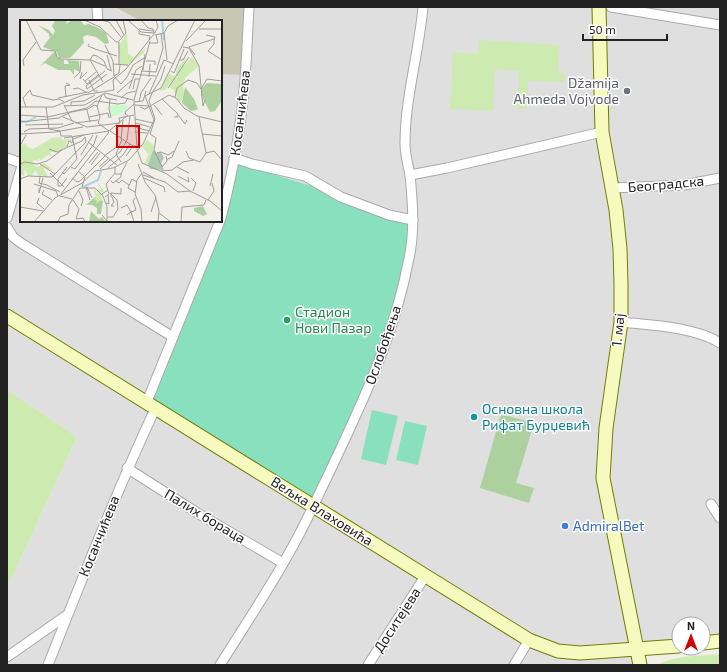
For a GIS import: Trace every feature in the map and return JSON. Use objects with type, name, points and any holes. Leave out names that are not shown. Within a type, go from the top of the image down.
[{"type":"street","points":[[97,7],[98,20]]},
{"type":"street","name":"Косанчићева","points":[[222,213],[234,158],[246,66],[249,7]]},
{"type":"street","name":"Ослобођења","points":[[313,505],[338,456],[372,381],[399,302],[408,263],[412,244],[413,220],[410,175],[406,154],[406,128],[409,98],[423,7]]},
{"type":"street","name":"1. мај","points":[[600,7],[602,132],[612,188],[620,249],[620,322],[606,428],[603,478],[638,649]]},
{"type":"street","points":[[611,7],[720,25]]},
{"type":"street","points":[[410,175],[447,168],[602,132]]},
{"type":"street","points":[[7,158],[20,163]]},
{"type":"street","points":[[234,158],[252,164],[305,176],[341,197],[389,215],[413,220]]},
{"type":"street","points":[[7,218],[20,172]]},
{"type":"street","name":"Београдска","points":[[612,188],[684,185],[720,178]]},
{"type":"street","name":"Косанчићева","points":[[48,665],[127,468],[173,337],[220,222]]},
{"type":"street","points":[[7,227],[13,237],[21,243],[173,337]]},
{"type":"street","name":"Вељка Влаховића","points":[[7,316],[529,640],[568,653],[671,647]]},
{"type":"street","points":[[620,322],[659,326],[690,332],[710,338],[720,343]]},
{"type":"street","name":"Палих бораца","points":[[127,468],[199,514],[283,563]]},
{"type":"street","points":[[711,504],[720,518]]},
{"type":"street","points":[[220,665],[283,563],[313,505]]},
{"type":"street","name":"Доситејева","points":[[368,665],[426,575]]},
{"type":"street","points":[[7,657],[67,615]]},
{"type":"street","points":[[514,665],[529,640]]},
{"type":"street","points":[[638,649],[640,665]]},
{"type":"shaded area","points":[[7,7],[720,7],[720,641],[711,642],[711,616],[671,616],[671,647],[638,649],[640,665],[7,665],[7,588],[77,437],[7,390]]},
{"type":"shaded area","points":[[115,7],[246,7],[243,75],[222,74],[222,20],[139,20]]},
{"type":"green space","points":[[479,40],[560,45],[558,72],[565,73],[565,82],[528,81],[527,109],[517,109],[519,71],[495,69],[493,111],[450,109],[453,52],[478,54]]},
{"type":"green space","name":"Стадион Нови Пазар","points":[[234,162],[414,219],[387,338],[313,505],[146,404],[220,222],[222,222],[222,213]]},
{"type":"green space","points":[[7,390],[77,437],[7,588]]},
{"type":"green space","points":[[372,410],[398,416],[386,465],[361,459]]},
{"type":"green space","points":[[501,414],[534,423],[516,483],[534,488],[529,503],[480,488]]},
{"type":"green space","points":[[405,421],[427,426],[418,465],[396,460]]},
{"type":"green space","points":[[720,654],[720,665],[657,665],[672,659],[711,656],[711,655]]},
{"type":"place","name":"Džamija Ahmeda Vojvode","points":[[627,91]]},
{"type":"place","name":"Стадион Нови Пазар","points":[[287,320]]},
{"type":"place","name":"Основна школа Рифат Бурџевић","points":[[474,417]]},
{"type":"place","name":"AdmiralBet","points":[[565,526]]}]
